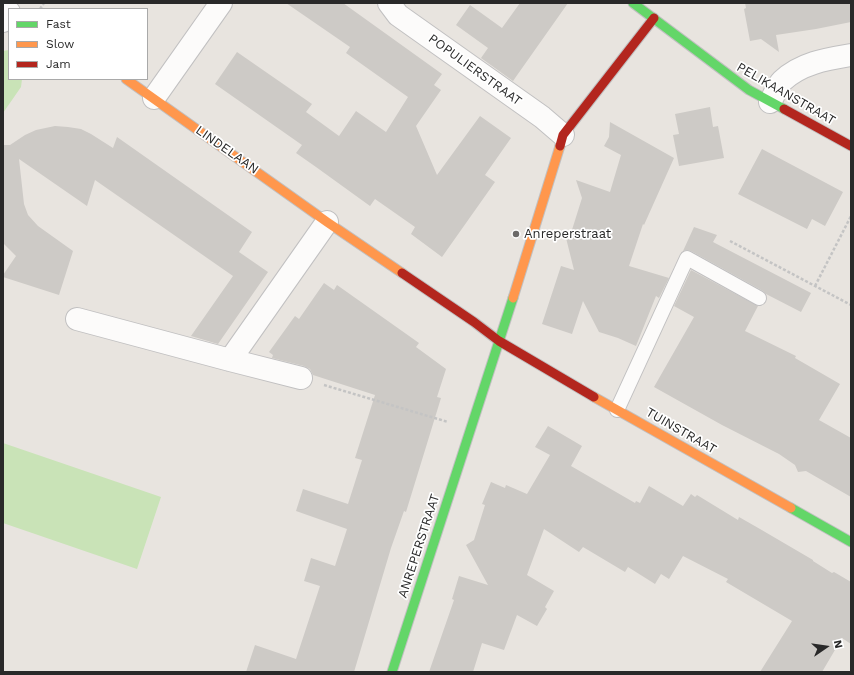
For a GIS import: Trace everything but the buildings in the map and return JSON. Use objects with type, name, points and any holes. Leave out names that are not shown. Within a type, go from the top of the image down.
[{"type":"street","points":[[154,98],[221,3]]},
{"type":"street","name":"POPULIERSTRAAT","points":[[389,3],[398,15],[542,117],[563,134]]},
{"type":"street","name":"PELIKAANSTRAAT","points":[[633,3],[749,90],[851,146]]},
{"type":"street","name":"ANREPERSTRAAT","points":[[392,672],[499,341],[563,134],[654,18]]},
{"type":"street","points":[[770,102],[781,82],[793,72],[805,65],[851,54]]},
{"type":"street","name":"LINDELAAN","points":[[127,80],[327,222],[474,322],[499,341]]},
{"type":"street","points":[[230,360],[327,222]]},
{"type":"street","points":[[77,319],[301,378]]},
{"type":"street","name":"TUINSTRAAT","points":[[499,341],[617,410],[851,542]]},
{"type":"lane","points":[[617,410],[687,258],[759,298]]},
{"type":"path","points":[[815,286],[851,216]]},
{"type":"path","points":[[730,241],[851,304]]},
{"type":"path","points":[[301,378],[470,429]]},
{"type":"green space","points":[[8,50],[8,80],[22,80],[21,87],[3,113],[3,51]]},
{"type":"green space","points":[[3,443],[161,497],[137,569],[3,523]]},
{"type":"traffic: fast","points":[[633,3],[749,90],[784,109]]},
{"type":"traffic: fast","points":[[392,672],[513,298]]},
{"type":"traffic: fast","points":[[791,508],[851,542]]},
{"type":"traffic: slow","points":[[127,80],[327,222],[402,273]]},
{"type":"traffic: slow","points":[[513,298],[560,146]]},
{"type":"traffic: slow","points":[[594,397],[791,508]]},
{"type":"traffic: jam","points":[[560,146],[563,135],[654,18]]},
{"type":"traffic: jam","points":[[784,109],[851,146]]},
{"type":"traffic: jam","points":[[402,273],[474,322],[499,341],[594,397]]},
{"type":"place","name":"Anreperstraat","points":[[516,234]]}]
